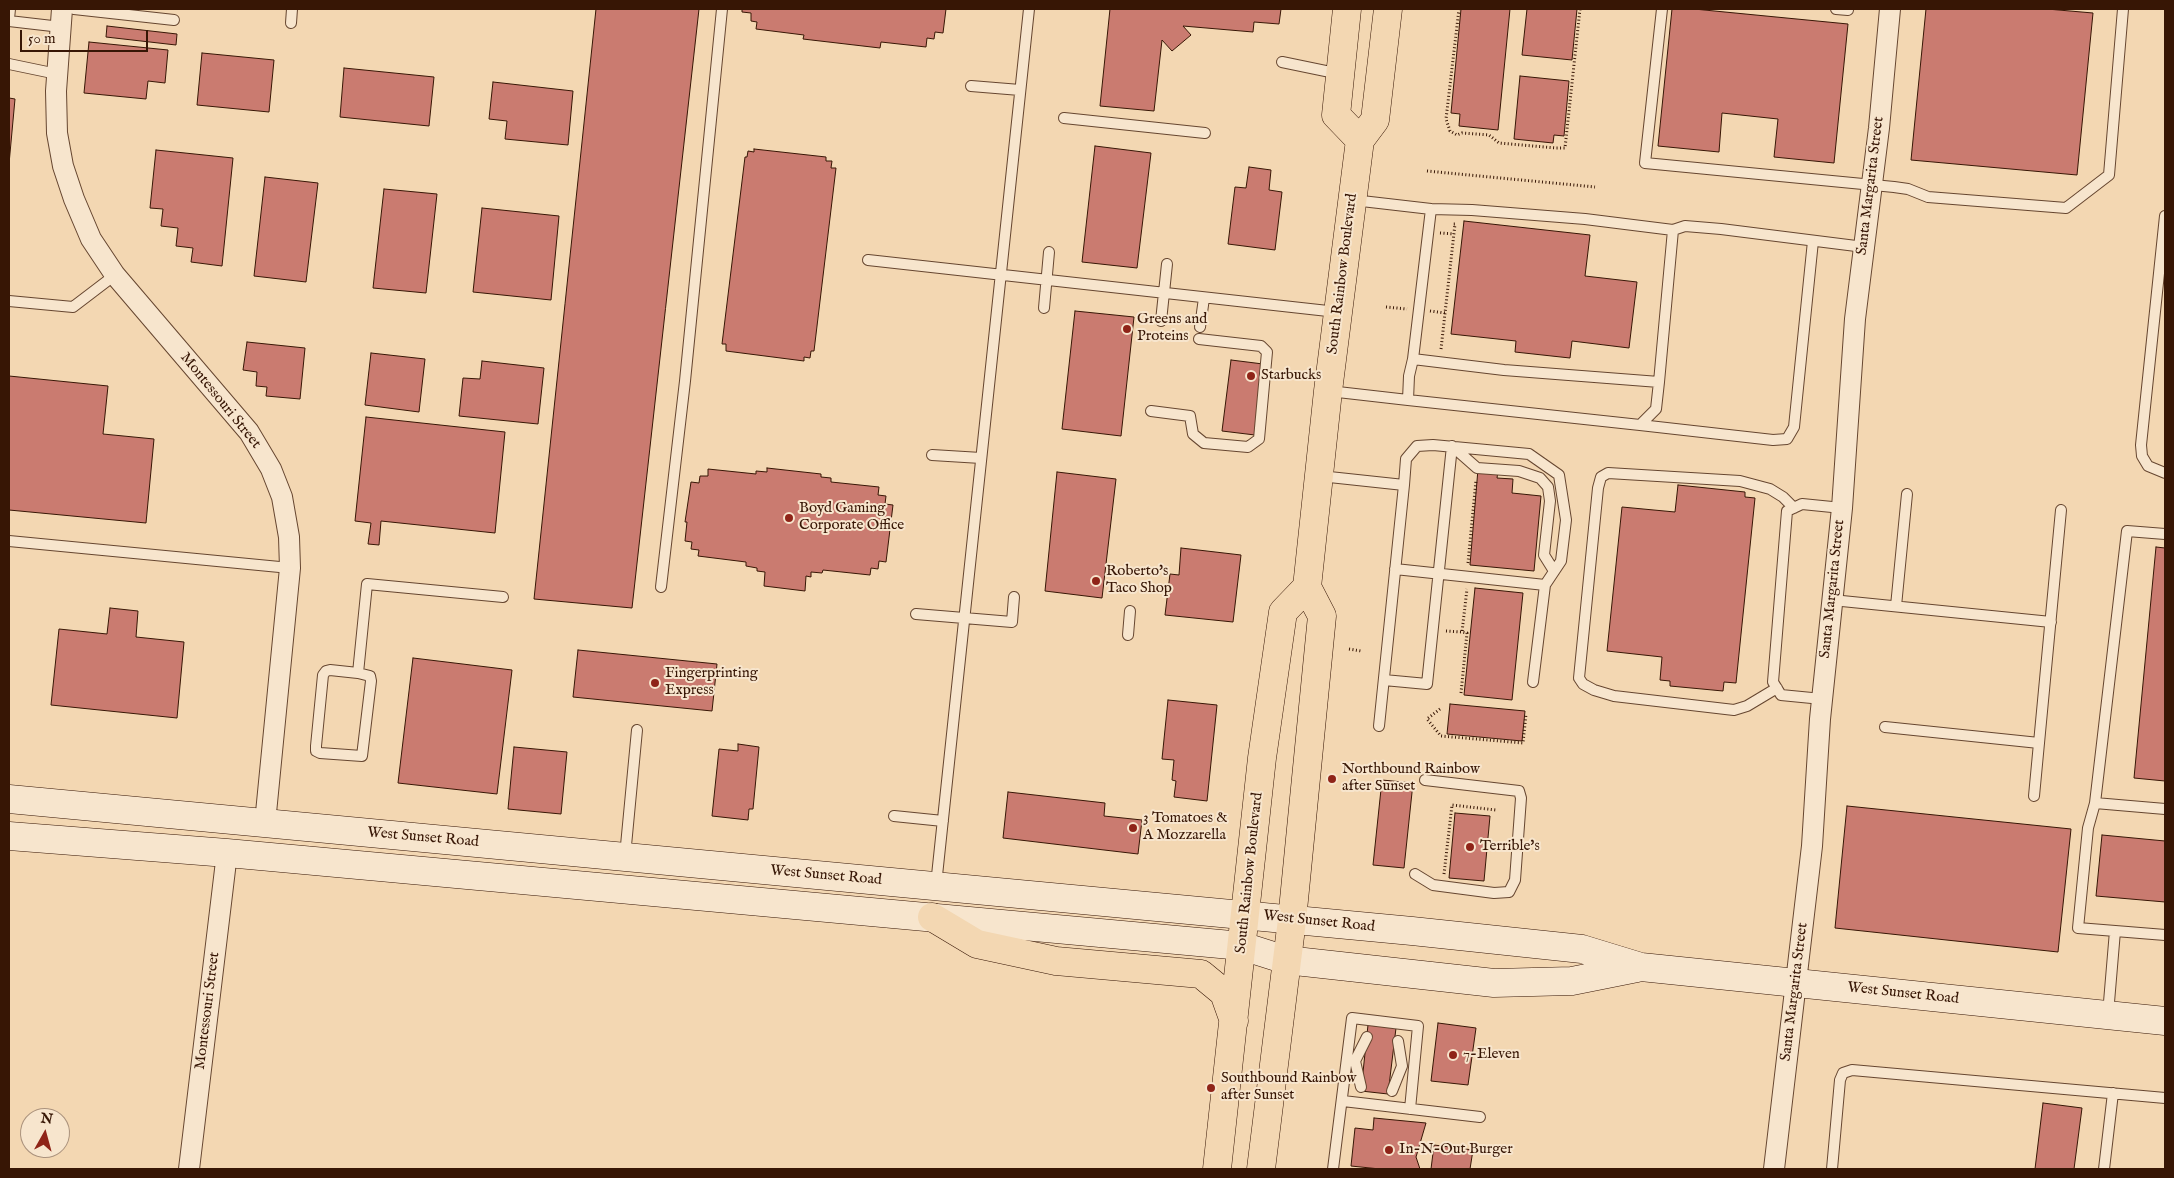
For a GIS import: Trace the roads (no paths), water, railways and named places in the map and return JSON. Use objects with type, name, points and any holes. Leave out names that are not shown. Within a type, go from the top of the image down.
[{"type":"main road","points":[[1347,9],[1336,115],[1360,140]]},
{"type":"main road","name":"South Rainbow Boulevard","points":[[1217,1169],[1262,758],[1283,612],[1307,587],[1328,391],[1360,140],[1375,120],[1388,9]]},
{"type":"main road","points":[[1261,1169],[1292,920],[1322,616],[1307,587]]},
{"type":"main road","name":"West Sunset Road","points":[[9,799],[1245,914],[1582,949],[1641,967],[2165,1021]]},
{"type":"main road","points":[[105,844],[108,808]]},
{"type":"main road","name":"West Sunset Road","points":[[9,836],[227,853],[1242,946],[1286,960],[1494,983],[1572,981],[1641,967]]},
{"type":"main road","points":[[622,890],[625,857]]},
{"type":"main road","points":[[935,886],[932,917],[977,944],[1056,961],[1201,974],[1224,993],[1234,1022]]},
{"type":"street","name":"Santa Margarita Street","points":[[1774,1169],[1812,846],[1822,699],[1842,508],[1855,319],[1872,185],[1890,9]]},
{"type":"street","name":"Montessouri Street","points":[[62,18],[57,74],[57,132],[63,166],[91,239],[115,275],[249,432],[271,469],[282,497],[291,552],[265,823]]},
{"type":"street","name":"Montessouri Street","points":[[189,1169],[227,853]]},
{"type":"lane","points":[[10,9],[9,20],[62,18]]},
{"type":"lane","points":[[74,9],[111,11],[174,20]]},
{"type":"lane","points":[[290,23],[292,9]]},
{"type":"lane","points":[[662,587],[685,381],[722,9]]},
{"type":"lane","points":[[935,886],[1028,9]]},
{"type":"lane","points":[[1662,9],[1645,163],[1908,189],[1928,197],[2066,208],[2109,175],[2123,9]]},
{"type":"lane","points":[[1836,9],[1848,10]]},
{"type":"lane","points":[[1282,62],[1340,74]]},
{"type":"lane","points":[[9,64],[57,74]]},
{"type":"lane","points":[[972,86],[1020,90]]},
{"type":"lane","points":[[1064,118],[1205,133]]},
{"type":"lane","points":[[1352,200],[1431,209],[1472,210],[1585,219],[1673,230],[1685,226],[1721,229],[1864,247]]},
{"type":"lane","points":[[1408,400],[1409,376],[1413,359],[1431,209]]},
{"type":"lane","points":[[2165,216],[2141,445],[2142,456],[2148,466],[2165,473]]},
{"type":"lane","points":[[1640,425],[1656,409],[1673,230]]},
{"type":"lane","points":[[1328,391],[1772,440],[1787,439],[1794,427],[1814,241]]},
{"type":"lane","points":[[1044,308],[1049,252]]},
{"type":"lane","points":[[868,260],[1338,312]]},
{"type":"lane","points":[[1161,321],[1167,264]]},
{"type":"lane","points":[[9,301],[73,307],[115,275]]},
{"type":"lane","points":[[1200,327],[1204,298]]},
{"type":"lane","points":[[1152,411],[1190,416],[1193,434],[1204,443],[1248,447],[1259,439],[1268,352],[1261,346],[1199,339]]},
{"type":"lane","points":[[1413,359],[1504,370],[1659,382]]},
{"type":"lane","points":[[1379,726],[1406,459],[1417,446],[1433,444],[1529,454],[1559,475],[1566,520],[1561,561],[1545,584],[1533,682]]},
{"type":"lane","points":[[1452,446],[1477,468],[1529,473],[1540,478],[1548,487],[1550,501],[1544,554],[1554,571]]},
{"type":"lane","points":[[1384,680],[1427,684],[1452,446]]},
{"type":"lane","points":[[932,455],[981,458]]},
{"type":"lane","points":[[1777,688],[1747,706],[1734,710],[1614,696],[1594,690],[1583,684],[1579,678],[1598,488],[1602,477],[1608,473],[1740,481],[1770,489],[1783,497],[1794,508]]},
{"type":"lane","points":[[1319,476],[1404,485]]},
{"type":"lane","points":[[1896,606],[1907,494]]},
{"type":"lane","points":[[1822,699],[1781,695],[1773,682],[1787,511],[1802,504],[1842,508]]},
{"type":"lane","points":[[2034,796],[2061,510]]},
{"type":"lane","points":[[2165,534],[2127,531],[2095,803],[2088,828],[2078,928],[2165,934]]},
{"type":"lane","points":[[9,540],[290,568]]},
{"type":"lane","points":[[1395,569],[1545,584]]},
{"type":"lane","points":[[358,673],[367,584],[503,597]]},
{"type":"lane","points":[[916,614],[1012,622],[1014,597]]},
{"type":"lane","points":[[1832,600],[2051,622]]},
{"type":"lane","points":[[1128,635],[1130,611]]},
{"type":"lane","points":[[330,670],[358,673],[370,676],[371,681],[362,756],[320,753],[316,751],[323,675],[326,671],[330,670]]},
{"type":"lane","points":[[1885,727],[2039,743]]},
{"type":"lane","points":[[625,857],[637,730]]},
{"type":"lane","points":[[1415,874],[1433,885],[1494,893],[1509,892],[1514,880],[1521,798],[1519,791],[1425,780]]},
{"type":"lane","points":[[2095,803],[2165,809]]},
{"type":"lane","points":[[894,816],[943,821]]},
{"type":"lane","points":[[2108,1016],[2115,931]]},
{"type":"lane","points":[[1360,1087],[1352,1018],[1418,1026],[1410,1109]]},
{"type":"lane","points":[[1333,1169],[1343,1101],[1356,1061],[1367,1037]]},
{"type":"lane","points":[[1392,1091],[1397,1066],[1398,1041]]},
{"type":"lane","points":[[1397,1066],[1415,1068]]},
{"type":"lane","points":[[1832,1169],[1840,1080],[1843,1073],[1852,1070],[2165,1098]]},
{"type":"lane","points":[[2104,1169],[2113,1093]]},
{"type":"lane","points":[[1343,1101],[1480,1116]]},
{"type":"place","name":"Greens and Proteins","points":[[1127,329]]},
{"type":"place","name":"Starbucks","points":[[1251,376]]},
{"type":"place","name":"Boyd Gaming Corporate Office","points":[[789,518]]},
{"type":"place","name":"Roberto's Taco Shop","points":[[1096,581]]},
{"type":"place","name":"Fingerprinting Express","points":[[655,683]]},
{"type":"place","name":"Northbound Rainbow after Sunset","points":[[1332,779]]},
{"type":"place","name":"3 Tomatoes & A Mozzarella","points":[[1133,828]]},
{"type":"place","name":"Terrible's","points":[[1470,847]]},
{"type":"place","name":"7-Eleven","points":[[1453,1055]]},
{"type":"place","name":"Southbound Rainbow after Sunset","points":[[1211,1088]]},
{"type":"place","name":"In-N-Out Burger","points":[[1389,1150]]}]
